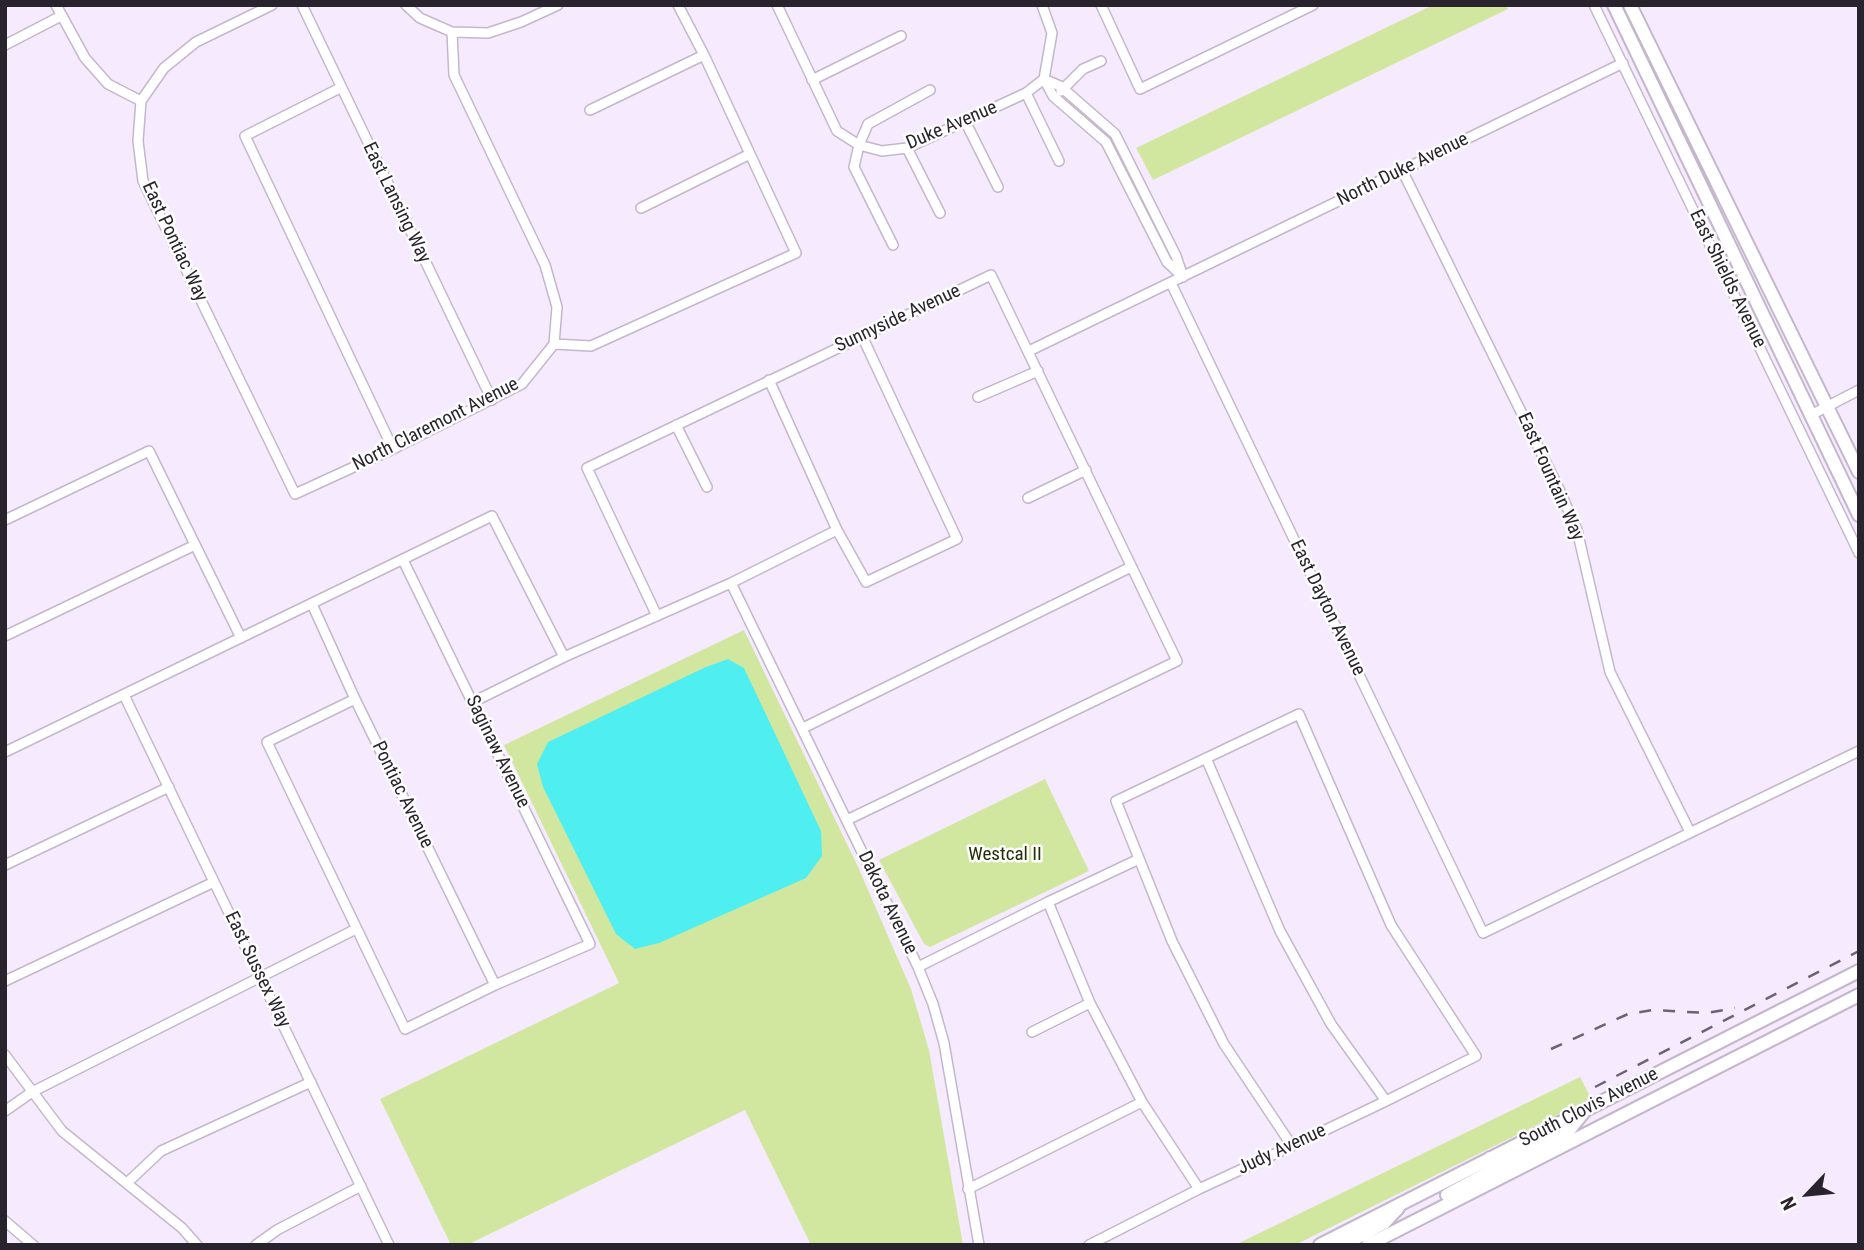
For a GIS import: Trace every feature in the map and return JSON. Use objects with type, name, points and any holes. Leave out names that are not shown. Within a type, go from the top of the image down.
[{"type":"main road","name":"East Shields Avenue","points":[[1614,5],[1859,514]]},
{"type":"main road","name":"East Shields Avenue","points":[[1630,5],[1859,472]]},
{"type":"main road","name":"South Clovis Avenue","points":[[1320,1245],[1859,971]]},
{"type":"main road","name":"South Clovis Avenue","points":[[1368,1245],[1859,995]]},
{"type":"main road","points":[[1499,1178],[1497,1174],[1500,1166],[1570,1129],[1586,1110]]},
{"type":"main road","points":[[1432,1212],[1434,1202],[1488,1173],[1490,1158]]},
{"type":"main road","points":[[1343,1245],[1384,1223],[1403,1203]]},
{"type":"street","points":[[56,5],[85,58],[108,83],[141,101],[164,68],[195,42],[272,5]]},
{"type":"street","name":"East Lansing Way","points":[[302,5],[492,400]]},
{"type":"street","points":[[406,5],[420,18],[452,32],[488,33],[558,5]]},
{"type":"street","points":[[452,32],[454,75],[545,265],[557,307],[554,344],[591,346],[796,253],[678,5]]},
{"type":"street","points":[[777,5],[837,131],[859,145]]},
{"type":"street","points":[[1042,5],[1052,33],[1044,79],[1056,98],[1106,142],[1167,262],[1183,277]]},
{"type":"street","points":[[1101,5],[1140,89],[1313,5]]},
{"type":"street","name":"East Shields Avenue","points":[[1594,5],[1859,553]]},
{"type":"street","points":[[5,45],[61,16]]},
{"type":"street","points":[[813,80],[901,36]]},
{"type":"street","points":[[590,110],[704,55]]},
{"type":"street","points":[[1056,98],[1083,69],[1101,61]]},
{"type":"street","name":"North Duke Avenue","points":[[1171,283],[1623,63]]},
{"type":"street","points":[[1044,79],[1063,89],[1115,134],[1176,256],[1183,277]]},
{"type":"street","name":"Duke Avenue","points":[[859,145],[882,151],[907,148],[1026,93],[1044,79]]},
{"type":"street","points":[[340,88],[245,136],[393,449]]},
{"type":"street","points":[[893,245],[854,167],[859,145],[868,124],[930,90]]},
{"type":"street","points":[[1026,93],[1059,161]]},
{"type":"street","name":"East Pontiac Way","points":[[141,101],[138,141],[143,181],[295,494]]},
{"type":"street","points":[[965,121],[998,187]]},
{"type":"street","points":[[907,148],[940,213]]},
{"type":"street","points":[[641,208],[750,154]]},
{"type":"street","name":"East Fountain Way","points":[[1402,170],[1573,519],[1610,672],[1690,832]]},
{"type":"street","name":"Sunnyside Avenue","points":[[657,616],[587,468],[991,275],[1029,351]]},
{"type":"street","points":[[847,820],[1177,661],[1029,351],[1171,283]]},
{"type":"street","name":"East Dayton Avenue","points":[[1171,283],[1483,933],[1690,832]]},
{"type":"street","points":[[769,380],[837,530],[866,582],[957,539],[862,336]]},
{"type":"street","name":"North Claremont Avenue","points":[[295,494],[393,449],[522,384],[554,344]]},
{"type":"street","points":[[978,397],[1038,371]]},
{"type":"street","points":[[1811,415],[1859,390]]},
{"type":"street","points":[[677,425],[706,487]]},
{"type":"street","points":[[5,520],[149,451],[241,638]]},
{"type":"street","points":[[1028,498],[1086,470]]},
{"type":"street","points":[[5,752],[492,516],[564,657]]},
{"type":"street","points":[[473,702],[564,657],[731,583],[837,530]]},
{"type":"street","points":[[5,636],[195,545]]},
{"type":"street","name":"Saginaw Avenue","points":[[402,560],[590,944],[495,985]]},
{"type":"street","points":[[803,729],[1131,567]]},
{"type":"street","name":"Dakota Avenue","points":[[731,583],[918,967],[933,1004],[944,1043],[979,1245]]},
{"type":"street","name":"Pontiac Avenue","points":[[312,604],[355,699],[495,985]]},
{"type":"street","name":"East Sussex Way","points":[[124,695],[389,1245]]},
{"type":"street","points":[[355,699],[267,742],[356,929],[405,1029],[495,985]]},
{"type":"street","name":"Judy Avenue","points":[[1089,1245],[1476,1056],[1391,925],[1299,714],[1206,758]]},
{"type":"street","points":[[1690,832],[1859,751]]},
{"type":"street","points":[[1292,1146],[1224,1045],[1172,941],[1116,801],[1206,758],[1280,931],[1331,1024],[1386,1101]]},
{"type":"street","points":[[5,865],[169,787]]},
{"type":"street","points":[[918,967],[1139,859]]},
{"type":"street","points":[[5,981],[214,882]]},
{"type":"street","points":[[1048,902],[1090,1003],[1142,1102],[1199,1189]]},
{"type":"street","points":[[5,1111],[32,1092],[356,929]]},
{"type":"street","points":[[1032,1032],[1090,1003]]},
{"type":"street","points":[[5,1055],[62,1131],[183,1228],[197,1245]]},
{"type":"street","points":[[127,1183],[162,1151],[311,1082]]},
{"type":"street","points":[[968,1189],[1142,1102]]},
{"type":"street","points":[[256,1245],[277,1230],[361,1186]]},
{"type":"street","points":[[5,1221],[33,1245]]},
{"type":"green space","points":[[1433,5],[1506,5],[1508,9],[1153,180],[1136,148]]},
{"type":"green space","points":[[744,630],[859,869],[911,989],[929,1050],[963,1245],[811,1245],[745,1110],[467,1245],[451,1245],[380,1099],[619,983],[504,745]]},
{"type":"green space","name":"Westcal II","points":[[1045,779],[1089,871],[930,947],[924,944],[879,860]]},
{"type":"green space","points":[[1580,1077],[1591,1098],[1295,1245],[1235,1245]]},
{"type":"water","points":[[728,659],[744,668],[821,831],[822,856],[806,878],[659,943],[635,949],[616,934],[543,787],[537,764],[548,742]]},
{"type":"railway","points":[[1595,1087],[1859,951]]},
{"type":"railway","points":[[1551,1049],[1628,1014],[1653,1010],[1707,1013],[1735,1008]]}]
